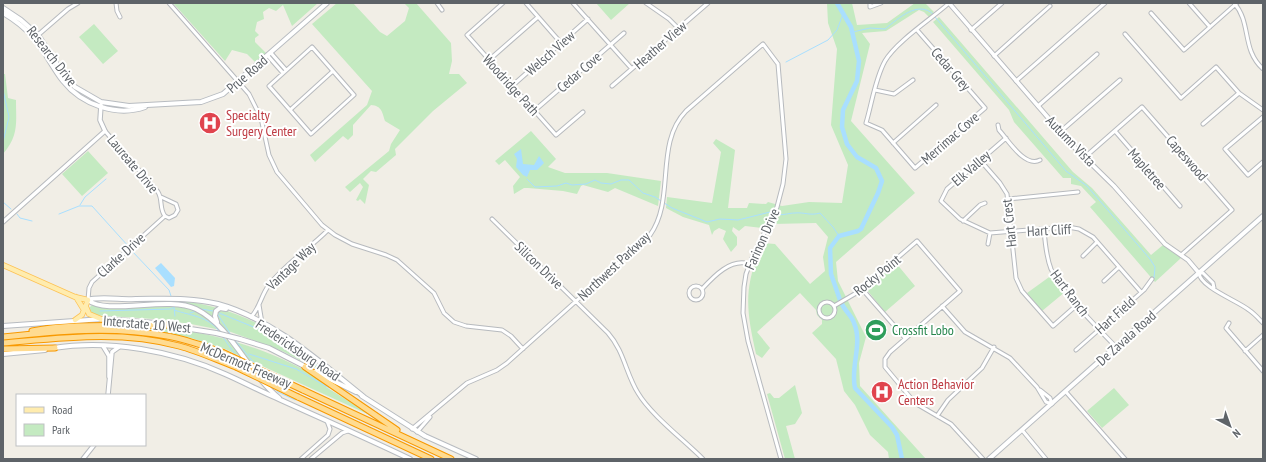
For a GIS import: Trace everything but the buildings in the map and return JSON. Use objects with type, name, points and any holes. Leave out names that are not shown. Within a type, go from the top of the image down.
[{"type":"highway","points":[[6,337],[64,326],[167,325]]},
{"type":"highway","name":"McDermott Freeway","points":[[6,337],[78,330],[132,331],[168,336],[222,352],[451,459]]},
{"type":"highway","name":"McDermott Freeway","points":[[3,343],[81,336],[132,338],[178,346],[236,367],[431,459]]},
{"type":"highway","points":[[3,349],[55,348]]},
{"type":"highway","points":[[305,367],[368,412],[413,440]]},
{"type":"main road","name":"Prue Road","points":[[101,104],[149,106],[212,99],[223,94],[239,82],[327,3]]},
{"type":"main road","name":"Research Drive","points":[[3,8],[22,20],[38,35]]},
{"type":"main road","name":"Research Drive","points":[[3,13],[34,38],[75,88],[101,104]]},
{"type":"main road","points":[[16,22],[33,34],[38,35],[38,39],[50,56]]},
{"type":"main road","name":"Research Drive","points":[[50,56],[60,77],[76,94],[101,104]]},
{"type":"main road","points":[[60,77],[75,88]]},
{"type":"main road","name":"De Zavala Road","points":[[989,459],[1263,216]]},
{"type":"main road","name":"Fredericksburg Road","points":[[3,265],[92,303],[113,305],[181,305],[194,308],[217,323],[253,371],[270,390],[284,402]]},
{"type":"main road","points":[[76,297],[89,314],[101,319]]},
{"type":"main road","name":"Fredericksburg Road","points":[[88,300],[92,297],[112,300],[181,299],[212,303],[231,309],[262,323],[292,342],[364,397]]},
{"type":"main road","points":[[75,320],[82,315],[88,300]]},
{"type":"main road","points":[[217,323],[215,316],[216,311],[220,308],[231,309]]},
{"type":"main road","name":"Interstate 10 West","points":[[3,326],[101,319],[167,325],[216,333],[240,339],[269,348],[364,397],[417,432],[476,459]]},
{"type":"main road","name":"Interstate 10 West","points":[[3,354],[55,348],[103,346],[159,353],[193,362],[226,374],[410,459]]},
{"type":"street","points":[[68,9],[70,3]]},
{"type":"street","points":[[38,35],[68,9],[78,3]]},
{"type":"street","points":[[116,3],[117,11],[120,17]]},
{"type":"street","points":[[169,3],[249,94],[258,109],[269,155],[278,172],[286,184],[328,230],[352,244],[386,254],[397,260],[434,293],[444,313],[454,322],[466,326],[502,330],[511,336],[523,349]]},
{"type":"street","points":[[437,3],[442,10]]},
{"type":"street","name":"Woodridge Path","points":[[503,3],[467,35],[556,136],[583,112]]},
{"type":"street","points":[[526,3],[560,43]]},
{"type":"street","points":[[574,3],[632,69]]},
{"type":"street","points":[[646,3],[652,6],[679,29]]},
{"type":"street","points":[[652,6],[656,3]]},
{"type":"street","name":"Heather View","points":[[612,86],[708,3]]},
{"type":"street","points":[[870,5],[881,3]]},
{"type":"street","points":[[936,105],[893,143],[879,128],[866,122],[882,68],[888,57],[896,47],[949,3]]},
{"type":"street","name":"Autumn Vista","points":[[949,3],[1060,132],[1114,186],[1165,244],[1181,255],[1199,273],[1203,273],[1213,283],[1214,288],[1249,310],[1263,324]]},
{"type":"street","points":[[971,30],[1002,3]]},
{"type":"street","points":[[1016,81],[1105,3]]},
{"type":"street","points":[[1189,3],[1210,27]]},
{"type":"street","points":[[1151,13],[1184,50],[1236,4],[1243,16],[1247,30],[1247,42],[1253,58],[1263,69]]},
{"type":"street","points":[[994,56],[1050,6]]},
{"type":"street","points":[[489,60],[538,17]]},
{"type":"street","name":"Welsch View","points":[[512,86],[588,19]]},
{"type":"street","name":"Cedar Grey","points":[[917,30],[985,108]]},
{"type":"street","name":"Cedar Cove","points":[[534,111],[624,33]]},
{"type":"street","points":[[1125,34],[1181,98],[1216,67],[1239,93],[1263,110]]},
{"type":"street","points":[[1243,43],[1247,42]]},
{"type":"street","name":"Northwest Parkway","points":[[412,429],[467,383],[498,370],[650,235],[656,226],[661,206],[671,136],[676,122],[686,111],[763,44]]},
{"type":"street","name":"Farinon Drive","points":[[763,44],[778,64],[786,148],[783,184],[777,207],[750,264],[744,287],[744,326],[781,459]]},
{"type":"street","points":[[312,47],[354,95],[311,134],[269,86],[286,70],[312,47]]},
{"type":"street","points":[[1038,106],[1097,54]]},
{"type":"street","points":[[269,55],[283,73]]},
{"type":"street","points":[[278,65],[286,70]]},
{"type":"street","points":[[290,110],[333,71]]},
{"type":"street","points":[[876,90],[894,94],[913,80]]},
{"type":"street","points":[[1060,132],[1120,80]]},
{"type":"street","points":[[1203,124],[1239,93]]},
{"type":"street","points":[[3,222],[106,131],[100,120],[101,104]]},
{"type":"street","name":"Capeswood","points":[[1115,131],[1142,107],[1232,210],[1181,255]]},
{"type":"street","name":"Merrimac Cove","points":[[893,143],[915,168],[985,108]]},
{"type":"street","points":[[1263,117],[1225,149],[1248,175],[1263,162]]},
{"type":"street","points":[[998,125],[999,130],[1026,160],[1034,162],[1040,160]]},
{"type":"street","name":"Laureate Drive","points":[[106,131],[146,176],[161,197],[162,211],[165,216],[169,218],[175,215],[178,207],[173,202],[161,197]]},
{"type":"street","points":[[1085,157],[1115,131]]},
{"type":"street","name":"Mapletree","points":[[1115,131],[1180,206]]},
{"type":"street","name":"Elk Valley","points":[[941,201],[947,189],[1006,138]]},
{"type":"street","name":"Hart Crest","points":[[980,160],[1000,183],[1008,199],[1013,272],[1022,291],[1053,326],[1078,304]]},
{"type":"street","points":[[1008,199],[1078,192]]},
{"type":"street","name":"Hart Cliff","points":[[941,201],[963,221],[990,233],[1076,228],[1086,232],[1098,242],[1141,292]]},
{"type":"street","points":[[963,221],[980,205],[985,203]]},
{"type":"street","name":"Clarke Drive","points":[[88,300],[89,288],[92,282],[165,216]]},
{"type":"street","name":"Silicon Drive","points":[[492,219],[613,338],[621,352],[634,386],[644,401],[703,459]]},
{"type":"street","name":"Hart Ranch","points":[[1044,229],[1046,254],[1058,282],[1116,347]]},
{"type":"street","name":"Vantage Way","points":[[251,318],[259,305],[261,296],[271,282],[328,230]]},
{"type":"street","points":[[988,244],[990,233]]},
{"type":"street","name":"Rocky Point","points":[[834,306],[862,289],[917,242],[960,291],[942,306]]},
{"type":"street","points":[[1083,256],[1098,242]]},
{"type":"street","points":[[702,289],[731,264],[738,262],[750,264]]},
{"type":"street","points":[[1104,281],[1119,267]]},
{"type":"street","name":"Hart Field","points":[[1076,350],[1141,292],[1152,279]]},
{"type":"street","points":[[697,286],[702,289],[704,294],[701,299],[696,300],[691,298],[689,293],[692,288],[697,286]]},
{"type":"street","points":[[862,289],[905,338]]},
{"type":"street","name":"Rocky Point","points":[[829,302],[834,306],[835,312],[831,317],[825,317],[820,314],[820,308],[824,303],[829,302]]},
{"type":"street","name":"Vantage Way","points":[[259,305],[262,323]]},
{"type":"street","points":[[983,459],[955,427],[915,403],[885,367],[887,355],[942,306],[965,332],[994,347],[1010,358],[1037,387],[1046,402],[1052,404]]},
{"type":"street","points":[[1229,323],[1226,328],[1263,371]]},
{"type":"street","points":[[1246,351],[1263,335]]},
{"type":"street","points":[[103,346],[109,356],[109,380]]},
{"type":"street","points":[[108,394],[112,352],[119,347]]},
{"type":"street","points":[[938,416],[948,400],[982,368],[994,347]]},
{"type":"street","points":[[1066,392],[1125,459]]},
{"type":"street","name":"Northwest Parkway","points":[[417,432],[435,411]]},
{"type":"street","points":[[301,459],[328,434],[330,429],[326,420]]},
{"type":"street","points":[[1022,430],[1046,459]]},
{"type":"street","points":[[311,459],[342,433],[351,431]]},
{"type":"street","points":[[83,459],[93,446]]},
{"type":"green space","points":[[173,3],[318,3],[292,26],[283,5],[276,11],[269,8],[263,12],[264,19],[257,22],[255,31],[259,35],[255,38],[255,42],[266,53],[255,62],[247,54],[232,50],[225,61]]},
{"type":"green space","points":[[337,3],[353,3],[380,32],[387,36],[405,21],[409,8],[404,3],[416,3],[451,43],[452,61],[449,74],[459,74],[467,83],[433,111],[395,149],[396,155],[376,172],[371,171],[363,179],[369,185],[365,204],[360,199],[358,201],[356,200],[363,187],[360,183],[350,192],[345,187],[389,151],[391,144],[400,130],[385,121],[379,108],[371,105],[353,125],[353,135],[348,140],[343,136],[315,162],[310,155],[367,105],[372,91],[312,24]]},
{"type":"green space","points":[[596,3],[630,3],[611,20]]},
{"type":"green space","points":[[827,3],[852,3],[857,25],[887,23],[915,3],[925,3],[934,12],[929,17],[924,12],[919,10],[886,31],[862,33],[870,44],[851,121],[915,193],[836,262],[838,281],[866,337],[859,363],[860,386],[926,459],[889,459],[888,452],[870,435],[855,405],[844,391],[836,359],[812,333],[822,324],[822,320],[817,315],[816,310],[800,293],[757,332],[770,348],[762,358],[756,354],[750,324],[748,298],[752,273],[763,243],[775,244],[810,284],[825,271],[823,257],[828,237],[816,223],[773,224],[762,228],[745,226],[739,231],[733,227],[732,231],[737,237],[737,245],[731,252],[723,239],[726,231],[719,228],[714,231],[712,235],[709,225],[683,217],[666,208],[667,197],[712,203],[721,152],[713,143],[716,139],[735,150],[728,208],[747,208],[749,203],[766,204],[768,202],[782,206],[809,202],[842,203],[848,165],[831,125],[837,49],[828,23]]},
{"type":"green space","points":[[939,17],[1073,172],[1092,188],[1151,255],[1163,245],[1181,258],[1155,282],[1090,207],[1096,202],[1081,186],[1071,184],[1071,178],[1063,178],[1014,122],[1009,110],[933,22]]},
{"type":"green space","points":[[94,24],[118,51],[103,64],[79,37]]},
{"type":"green space","points":[[3,74],[5,74],[8,98],[16,100],[16,128],[12,141],[3,154]]},
{"type":"green space","points":[[531,131],[556,159],[548,167],[565,173],[607,173],[661,181],[658,206],[615,188],[608,192],[583,185],[577,194],[563,191],[524,188],[514,194],[513,186],[520,177],[505,160],[499,165],[495,161]]},
{"type":"green space","points":[[88,151],[108,173],[82,196],[62,174]]},
{"type":"green space","points":[[896,263],[915,286],[885,312],[867,290],[868,287]]},
{"type":"green space","points":[[1052,275],[1065,292],[1042,311],[1027,293]]},
{"type":"green space","points":[[179,301],[223,309],[250,320],[289,342],[287,345],[343,382],[282,351],[231,332],[191,324],[154,319],[92,315],[89,308],[92,305],[179,305]]},
{"type":"green space","points":[[161,327],[227,339],[268,353],[289,362],[328,384],[326,387],[374,417],[225,349],[191,338],[141,328]]},
{"type":"green space","points":[[795,385],[802,413],[795,424],[786,426],[795,459],[785,459],[767,394],[770,393],[774,398],[779,398]]},
{"type":"green space","points":[[1114,388],[1129,405],[1102,428],[1087,411]]},
{"type":"water","points":[[521,149],[523,164],[534,165],[539,156],[544,163],[537,170],[530,170],[527,177],[523,175],[516,167],[517,159],[514,154]]},
{"type":"water","points":[[161,263],[175,278],[174,286],[171,287],[155,268]]},
{"type":"waterway","points":[[837,3],[851,27],[859,61],[857,81],[843,110],[842,127],[847,144],[857,157],[876,168],[882,181],[861,229],[839,236],[830,248],[831,274],[840,300]]},
{"type":"waterway","points":[[853,32],[870,28],[885,29],[902,16],[915,10],[927,10],[933,14]]},
{"type":"waterway","points":[[786,62],[828,40],[837,30],[843,14]]},
{"type":"waterway","points":[[935,17],[1066,171],[1087,186],[1150,259],[1155,267],[1154,278]]},
{"type":"waterway","points":[[3,90],[9,117],[3,142]]},
{"type":"waterway","points":[[80,205],[85,197],[106,179]]},
{"type":"waterway","points":[[527,179],[535,187],[557,186],[566,183],[572,185],[586,184],[595,180],[601,183],[611,184],[621,180],[629,180],[643,193],[655,197],[672,208],[707,222],[720,219],[738,220],[770,212],[773,213]]},
{"type":"waterway","points":[[3,202],[11,209]]},
{"type":"waterway","points":[[59,214],[79,206],[92,206],[129,247]]},
{"type":"waterway","points":[[776,214],[820,213],[839,236]]},
{"type":"waterway","points":[[17,214],[20,218],[32,221]]},
{"type":"waterway","points":[[131,250],[169,290],[171,296]]},
{"type":"waterway","points":[[842,304],[853,320],[856,331],[857,347],[854,372],[855,388],[892,427],[897,435],[902,459]]},
{"type":"waterway","points":[[174,307],[175,316]]},
{"type":"waterway","points":[[100,311],[171,309],[174,307]]},
{"type":"waterway","points":[[201,309],[213,311]]},
{"type":"waterway","points":[[174,310],[204,319],[219,331]]},
{"type":"waterway","points":[[190,313],[196,311]]},
{"type":"waterway","points":[[217,313],[231,335]]},
{"type":"waterway","points":[[219,313],[266,332],[340,381]]},
{"type":"waterway","points":[[223,337],[236,356]]},
{"type":"waterway","points":[[234,339],[256,365]]},
{"type":"waterway","points":[[249,354],[296,369],[329,388]]},
{"type":"waterway","points":[[263,374],[268,379]]},
{"type":"waterway","points":[[275,388],[278,392],[295,400]]},
{"type":"place","name":"Specialty Surgery Center","points":[[210,123]]},
{"type":"place","name":"Crossfit Lobo","points":[[876,330]]},
{"type":"place","name":"Action Behavior Centers","points":[[882,392]]}]
